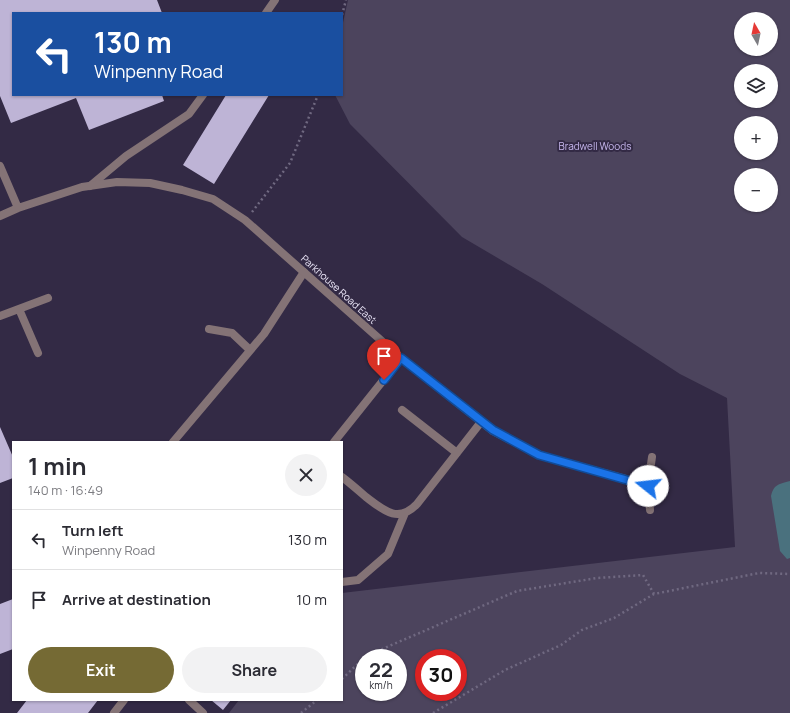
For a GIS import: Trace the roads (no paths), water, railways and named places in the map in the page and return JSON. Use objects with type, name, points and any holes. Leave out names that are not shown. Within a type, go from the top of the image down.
[{"type":"street","points":[[267,12],[276,0]]},
{"type":"street","points":[[90,186],[126,156],[189,114],[202,96]]},
{"type":"street","points":[[0,166],[18,208]]},
{"type":"street","name":"Parkhouse Road East","points":[[0,216],[18,208],[82,187],[117,182],[150,183],[213,199],[245,220],[401,358],[493,430],[539,455],[648,486]]},
{"type":"street","points":[[174,441],[264,334],[304,272]]},
{"type":"street","points":[[0,316],[48,298]]},
{"type":"street","points":[[19,309],[38,353]]},
{"type":"street","points":[[209,329],[232,334],[250,350]]},
{"type":"street","points":[[335,441],[401,358]]},
{"type":"street","points":[[402,410],[457,453]]},
{"type":"street","points":[[343,478],[382,510],[397,514],[404,513],[411,510],[417,504],[481,422]]},
{"type":"street","points":[[650,510],[648,486],[652,457]]},
{"type":"street","points":[[343,582],[358,580],[388,554],[404,513]]},
{"type":"street","points":[[114,713],[123,701]]},
{"type":"street","points":[[190,701],[203,713]]},
{"type":"water","points":[[790,481],[790,558],[787,559],[780,551],[771,496],[775,487]]},
{"type":"park label","name":"Bradwell Woods","points":[[595,146]]}]
